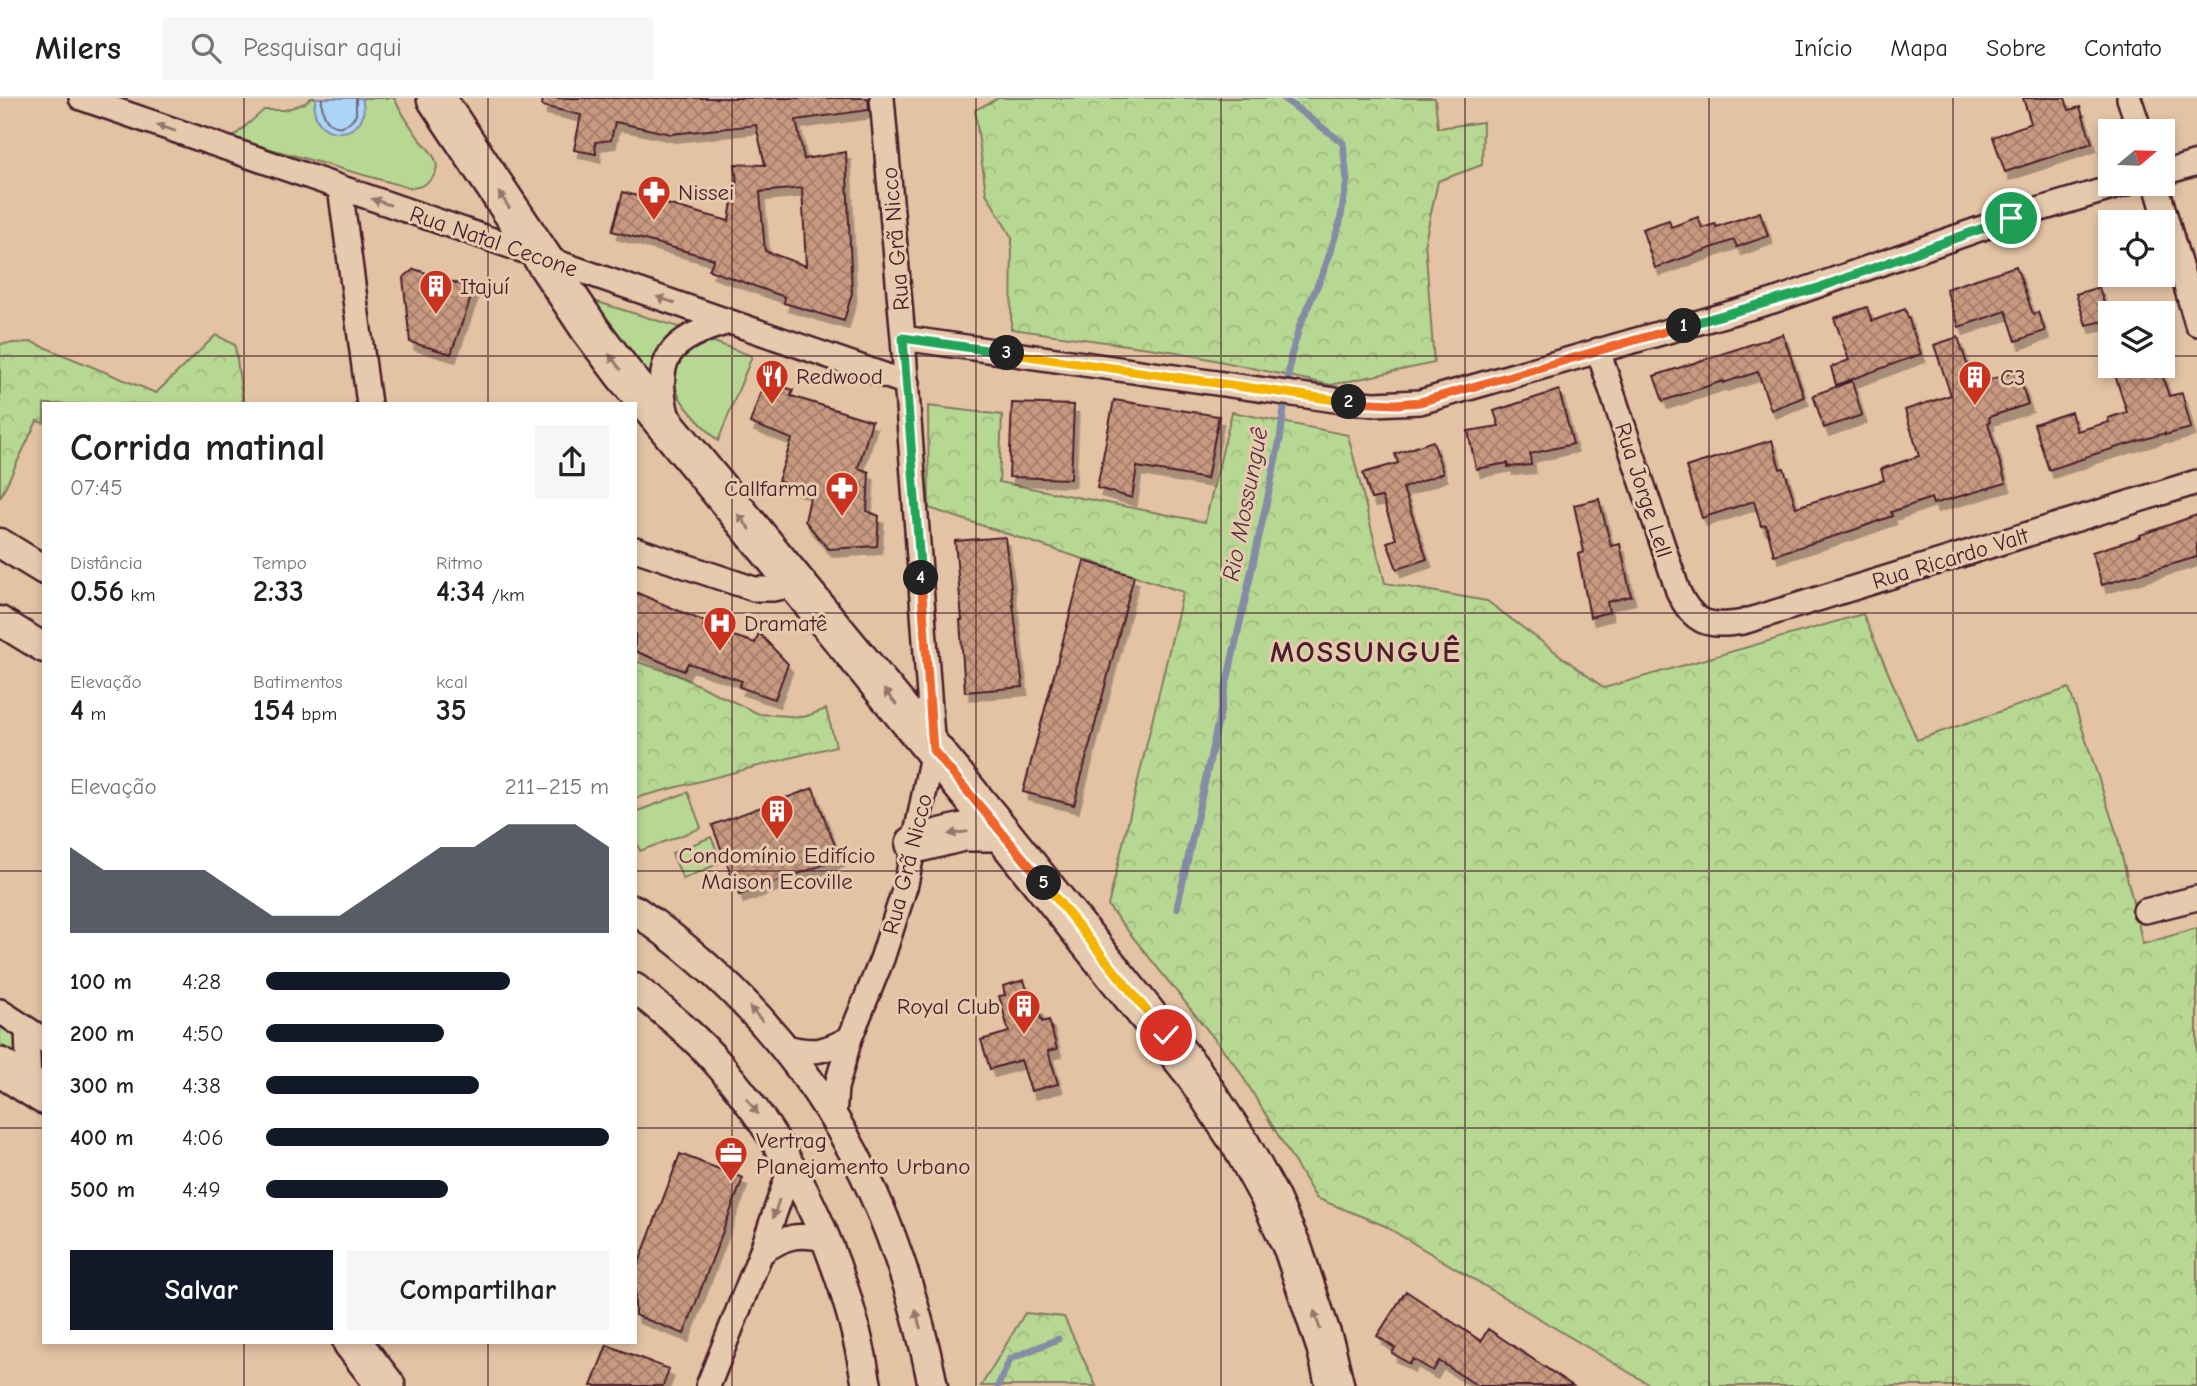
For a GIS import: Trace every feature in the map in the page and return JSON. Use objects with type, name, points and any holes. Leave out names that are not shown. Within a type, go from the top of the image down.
[{"type":"main road","points":[[436,98],[590,329],[673,435],[1166,1035],[1217,1107],[1269,1196],[1296,1255],[1335,1386]]},
{"type":"main road","points":[[915,844],[963,832],[1001,832]]},
{"type":"main road","points":[[354,1344],[386,1386]]},
{"type":"street","name":"Rua Natal Cecone","points":[[80,98],[907,383]]},
{"type":"street","name":"Rua Grã Nicco","points":[[834,1116],[836,1088],[850,1038],[895,923],[915,844],[933,750],[907,383],[882,98]]},
{"type":"street","points":[[2129,98],[2136,119]]},
{"type":"street","points":[[2175,169],[2197,163]]},
{"type":"street","points":[[340,187],[369,402]]},
{"type":"street","points":[[903,338],[1301,395],[1374,404],[1420,402],[1818,288],[2023,214],[2098,192]]},
{"type":"street","points":[[2160,196],[2197,324]]},
{"type":"street","points":[[673,435],[662,389],[667,357],[689,336],[730,322]]},
{"type":"street","name":"Rua Jorge Lell","points":[[1598,351],[1678,592],[1691,614],[1702,622]]},
{"type":"street","name":"Rua Ricardo Valt","points":[[1702,622],[1714,625],[1743,622],[2197,482]]},
{"type":"street","points":[[0,543],[42,569]]},
{"type":"street","points":[[637,550],[754,589],[796,585]]},
{"type":"street","points":[[0,621],[42,647]]},
{"type":"street","points":[[2145,911],[2197,898]]},
{"type":"street","points":[[637,911],[707,966],[752,1009],[786,1047],[834,1116],[870,1183],[889,1229],[911,1294],[933,1386]]},
{"type":"street","points":[[637,990],[693,1037],[721,1066],[770,1131],[828,1240],[855,1328],[867,1386]]},
{"type":"street","points":[[0,1011],[35,1035],[24,1082]]},
{"type":"street","points":[[786,1047],[808,1053],[822,1051],[850,1038]]},
{"type":"street","points":[[708,1386],[761,1253],[790,1166]]},
{"type":"street","points":[[761,1253],[778,1241],[793,1236],[828,1240]]},
{"type":"green space","points":[[311,98],[394,98],[434,156],[437,165],[434,176],[421,186],[410,188],[232,138],[264,110],[285,110]]},
{"type":"green space","points":[[998,98],[1435,98],[1438,128],[1483,122],[1482,165],[1438,181],[1425,241],[1434,363],[1331,385],[1177,352],[1011,329],[1012,238],[986,193],[975,110]]},
{"type":"green space","points":[[594,301],[685,329],[660,352],[650,376]]},
{"type":"green space","points":[[216,335],[235,345],[243,402],[42,402],[42,422],[37,421],[0,498],[0,344],[32,342],[156,393]]},
{"type":"green space","points":[[714,342],[752,356],[718,441],[691,414],[678,393],[675,382],[675,370],[683,354],[695,346]]},
{"type":"green space","points":[[928,406],[1002,415],[999,482],[1205,522],[1232,412],[1348,435],[1385,583],[1487,601],[1604,688],[1863,614],[1917,740],[2069,688],[2117,835],[2143,944],[2197,928],[2197,1386],[1652,1386],[1383,1225],[1316,1198],[1237,1067],[1108,906],[1183,592],[929,508]]},
{"type":"green space","points":[[637,662],[675,674],[759,714],[804,717],[826,709],[836,746],[637,797]]},
{"type":"green space","points":[[688,792],[701,828],[640,851],[637,843],[637,811]]},
{"type":"green space","points":[[711,837],[722,862],[683,879],[672,853]]},
{"type":"green space","points":[[0,1025],[18,1036],[20,1057],[0,1044]]},
{"type":"green space","points":[[1025,1313],[1064,1317],[1096,1386],[981,1386]]},
{"type":"water","points":[[316,98],[362,98],[363,113],[358,124],[350,130],[328,130],[320,123],[315,113]]},
{"type":"building","points":[[543,98],[868,98],[869,110],[796,120],[804,159],[846,152],[852,293],[844,321],[784,303],[785,297],[709,270],[714,259],[612,231],[623,192],[729,221],[733,195],[738,195],[735,164],[765,165],[756,125],[671,134],[615,122],[611,140],[595,142],[596,154],[574,150],[581,115],[542,106]],"holes":[[[802,188],[806,266],[765,251],[760,192]]]},
{"type":"building","points":[[2023,98],[2065,98],[2069,110],[2080,107],[2092,143],[2005,172],[1993,137],[2031,123]]},
{"type":"building","points":[[1760,212],[1768,236],[1737,247],[1734,240],[1655,268],[1642,229],[1669,220],[1671,227],[1698,217],[1702,228],[1715,224],[1716,227]]},
{"type":"building","points":[[2016,266],[2033,314],[2038,312],[2045,331],[2016,341],[2006,311],[1959,327],[1946,289]]},
{"type":"building","name":"Itajuí","points":[[414,269],[474,289],[451,354],[410,342],[403,278]]},
{"type":"building","points":[[2099,287],[2103,301],[2098,301],[2098,322],[2086,325],[2076,294]]},
{"type":"building","points":[[1867,307],[1872,321],[1905,309],[1921,354],[1836,385],[1831,367],[1849,360],[1834,318]]},
{"type":"building","points":[[1783,334],[1804,397],[1771,410],[1758,372],[1663,401],[1654,376]]},
{"type":"building","points":[[1958,337],[1974,385],[2017,371],[2028,404],[1989,417],[1988,423],[2006,483],[1933,504],[1931,498],[1891,512],[1892,516],[1851,531],[1774,555],[1766,525],[1761,526],[1754,501],[1702,518],[1686,467],[1772,440],[1780,469],[1784,468],[1796,507],[1884,480],[1881,469],[1919,456],[1905,410],[1951,395],[1934,345]]},
{"type":"building","points":[[2116,378],[2163,378],[2169,396],[2182,393],[2191,428],[2165,433],[2049,470],[2034,424],[2071,412],[2077,431],[2109,422],[2108,418],[2127,412]]},
{"type":"building","points":[[765,380],[793,390],[791,396],[872,421],[858,468],[869,472],[867,511],[879,516],[877,546],[828,549],[805,521],[811,493],[778,481],[792,439],[750,423]]},
{"type":"building","points":[[1852,381],[1862,415],[1824,428],[1813,395]]},
{"type":"building","points":[[1559,390],[1573,444],[1530,454],[1531,465],[1508,467],[1508,463],[1476,469],[1468,431],[1499,426],[1494,411]]},
{"type":"building","points":[[1114,400],[1219,416],[1207,479],[1137,467],[1132,498],[1097,488]]},
{"type":"building","points":[[1012,403],[1074,405],[1071,479],[1009,477]]},
{"type":"building","points":[[1433,441],[1443,473],[1403,488],[1427,559],[1397,569],[1387,542],[1396,539],[1382,497],[1371,499],[1363,473],[1398,463],[1395,454]]},
{"type":"building","points":[[1599,499],[1611,546],[1620,544],[1631,596],[1607,602],[1609,612],[1590,617],[1578,554],[1584,552],[1574,505]]},
{"type":"building","points":[[2197,515],[2197,557],[2102,585],[2092,552],[2141,537],[2140,535]]},
{"type":"building","points":[[1005,537],[1023,687],[965,692],[955,541]]},
{"type":"building","points":[[1084,561],[1134,576],[1074,805],[1023,792]]},
{"type":"building","points":[[637,593],[705,622],[703,626],[755,643],[759,633],[788,664],[775,699],[739,687],[742,681],[688,663],[684,671],[637,652]]},
{"type":"building","name":"Condomínio Edifício Maison Ecoville","points":[[813,788],[840,859],[739,895],[712,825]]},
{"type":"building","name":"Royal Club","points":[[1024,980],[1033,1008],[1038,1007],[1042,1022],[1049,1020],[1057,1049],[1048,1051],[1058,1084],[1031,1091],[1021,1060],[990,1069],[981,1040],[1009,1032],[999,996],[1005,995],[1003,986]]},
{"type":"building","points":[[680,1154],[743,1178],[684,1334],[637,1316],[637,1268]]},
{"type":"building","points":[[1406,1291],[1481,1341],[1488,1329],[1573,1386],[1478,1386],[1439,1361],[1433,1371],[1413,1359],[1410,1364],[1392,1353],[1395,1348],[1377,1336]]},
{"type":"building","points":[[607,1345],[669,1369],[663,1386],[591,1386]]},
{"type":"waterway","name":"Rio Mossunguê","points":[[1177,908],[1280,439],[1291,356],[1300,325],[1325,268],[1340,222],[1347,180],[1343,143],[1283,98]]},
{"type":"waterway","name":"Rio Mossunguê","points":[[998,1386],[1010,1359],[1058,1339]]},
{"type":"place","name":"Nissei","points":[[654,222]]},
{"type":"place","name":"Itajuí","points":[[436,316]]},
{"type":"place","name":"Redwood","points":[[772,406]]},
{"type":"place","name":"C3","points":[[1975,407]]},
{"type":"place","name":"Callfarma","points":[[842,518]]},
{"type":"place","name":"Dramatê","points":[[720,653]]},
{"type":"place","name":"Condomínio Edifício Maison Ecoville","points":[[777,841]]},
{"type":"place","name":"Royal Club","points":[[1024,1036]]},
{"type":"place","name":"Vertrag Planejamento Urbano","points":[[731,1183]]},
{"type":"district","name":"MOSSUNGUÊ","points":[[1366,652]]},
{"type":"route","points":[[1166,1035],[933,750],[903,338],[1349,402],[1420,402],[1818,288],[2011,218]]}]
